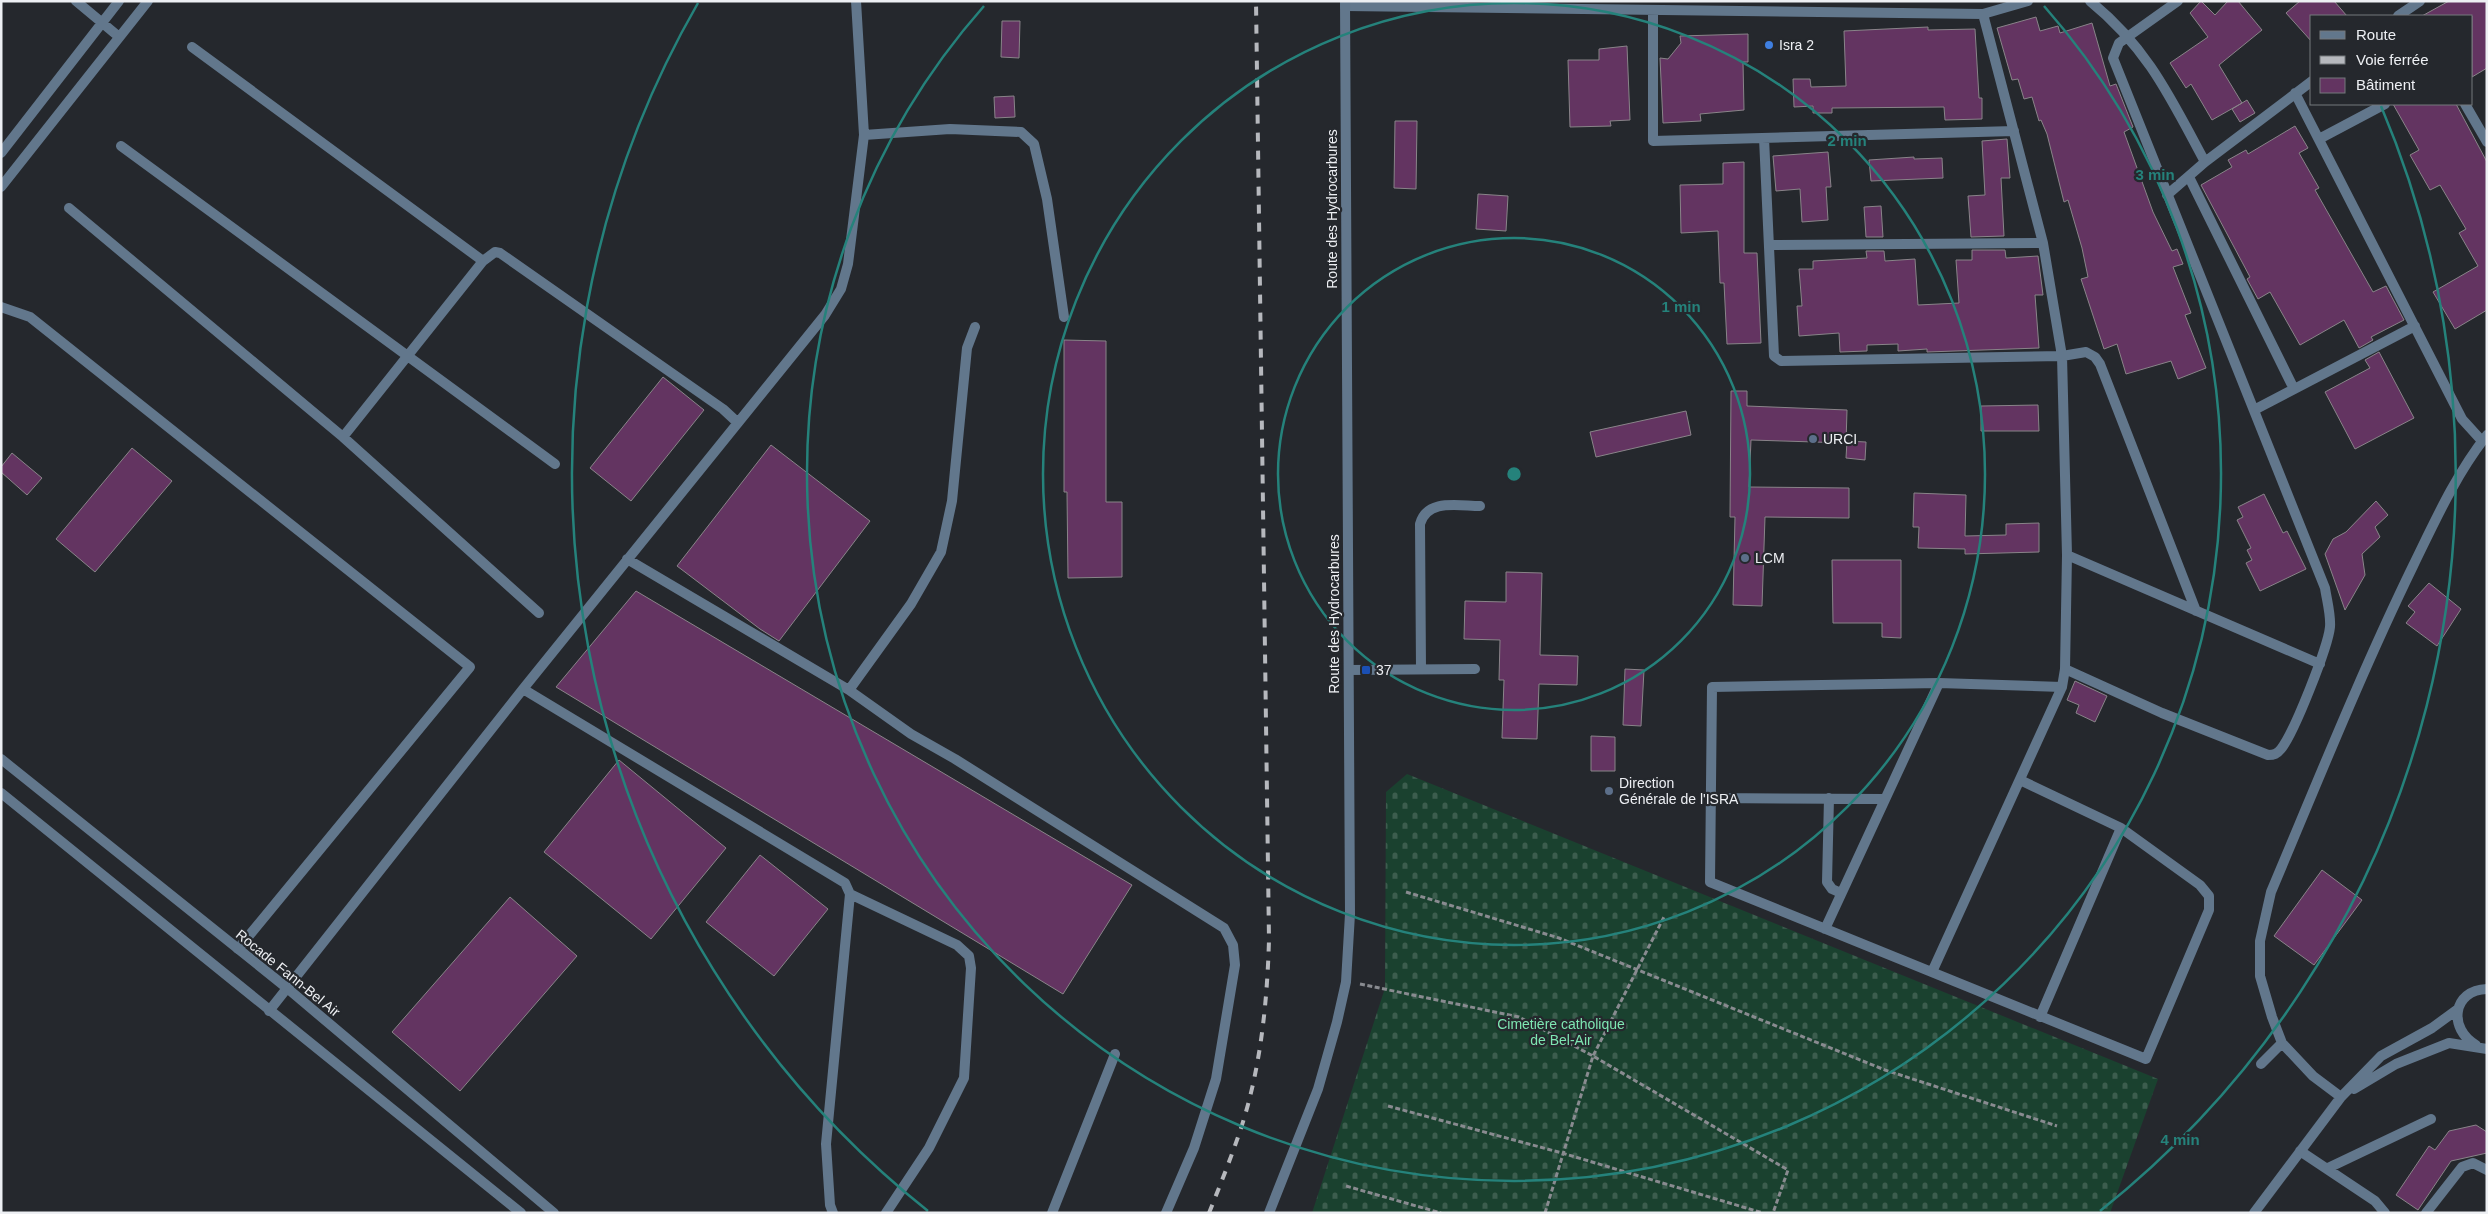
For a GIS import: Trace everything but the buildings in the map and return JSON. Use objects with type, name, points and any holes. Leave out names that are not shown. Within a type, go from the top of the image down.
[{"type":"street","points":[[76,1],[118,36]]},
{"type":"street","points":[[1,153],[119,1]]},
{"type":"street","points":[[1,187],[118,36],[148,1]]},
{"type":"street","points":[[269,1011],[523,689],[825,315],[841,289],[848,264],[864,135],[856,1]]},
{"type":"street","points":[[1345,4],[1983,14],[2028,1]]},
{"type":"street","points":[[2065,669],[2162,713],[2268,755],[2275,754],[2281,749],[2320,664],[2330,626],[2325,588],[2113,58],[2116,48],[2129,36],[2178,1]]},
{"type":"street","points":[[2092,2],[2129,36],[2156,71],[2205,162]]},
{"type":"street","name":"Route des Hydrocarbures","points":[[1269,1213],[1318,1089],[1346,982],[1350,914],[1345,4]]},
{"type":"street","points":[[2400,15],[2416,4]]},
{"type":"street","points":[[1653,10],[1653,141],[2014,131]]},
{"type":"street","points":[[1932,972],[2062,687],[2065,669],[2067,555],[2062,356],[2043,243],[1983,14]]},
{"type":"street","points":[[192,47],[483,261]]},
{"type":"street","points":[[2167,195],[2205,162],[2310,82]]},
{"type":"street","points":[[2295,93],[2462,419],[2484,438],[2471,454],[2442,507],[2392,610],[2272,892],[2260,941],[2260,976],[2282,1043],[2313,1076],[2341,1097]]},
{"type":"street","points":[[2319,139],[2383,105]]},
{"type":"street","points":[[2466,105],[2487,142]]},
{"type":"street","points":[[864,135],[950,129],[1021,132],[1028,138],[1034,144],[1048,199],[1064,317]]},
{"type":"street","points":[[1764,138],[1772,348],[1777,359],[2062,356],[2086,352],[2095,357],[2100,364],[2196,610]]},
{"type":"street","points":[[120,146],[555,464]]},
{"type":"street","points":[[2189,177],[2294,389]]},
{"type":"street","points":[[69,208],[343,437],[539,613]]},
{"type":"street","points":[[1769,245],[2043,243]]},
{"type":"street","points":[[343,437],[483,261],[491,253],[500,252],[723,409],[737,422]]},
{"type":"street","points":[[1,307],[30,317],[470,667],[238,949]]},
{"type":"street","points":[[2254,410],[2415,326]]},
{"type":"street","points":[[849,690],[911,604],[941,552],[952,501],[967,348],[975,327]]},
{"type":"street","points":[[1421,669],[1420,524],[1422,516],[1427,510],[1437,505],[1480,506]]},
{"type":"street","points":[[2067,555],[2320,664]]},
{"type":"street","points":[[627,559],[849,690],[911,734],[955,759],[1224,928],[1230,936],[1235,965],[1216,1079],[1194,1148],[1166,1213]]},
{"type":"street","points":[[1348,670],[1475,669]]},
{"type":"street","points":[[2020,780],[2121,828],[2200,885],[2209,896],[2209,910],[2146,1059],[1710,882],[1712,687],[1939,683],[2062,687]]},
{"type":"street","points":[[1825,929],[1939,683]]},
{"type":"street","points":[[523,689],[845,883],[850,894],[826,1144],[830,1205],[833,1213]]},
{"type":"street","name":"Rocade Fann-Bel Air","points":[[1,759],[287,988],[554,1213]]},
{"type":"street","points":[[1,793],[521,1213]]},
{"type":"street","points":[[1711,798],[1885,799]]},
{"type":"street","points":[[1829,798],[1827,882],[1832,888],[1841,893]]},
{"type":"street","points":[[2040,1017],[2121,828]]},
{"type":"street","points":[[850,894],[957,945],[969,956],[970,962],[964,1078],[929,1148],[886,1213]]},
{"type":"street","points":[[2254,1213],[2341,1097],[2381,1056],[2432,1028],[2458,1009],[2468,995],[2480,989],[2487,989]]},
{"type":"street","points":[[2458,1009],[2457,1019],[2463,1036],[2474,1044],[2485,1047]]},
{"type":"street","points":[[2261,1064],[2282,1043]]},
{"type":"street","points":[[2341,1097],[2396,1064],[2449,1043],[2485,1047]]},
{"type":"street","points":[[1052,1213],[1115,1054]]},
{"type":"street","points":[[2328,1168],[2431,1119]]},
{"type":"street","points":[[2300,1151],[2375,1201],[2385,1213]]},
{"type":"street","points":[[2426,1213],[2462,1167],[2473,1163],[2487,1170]]},
{"type":"path","points":[[1406,892],[1559,938],[1886,1070],[2057,1126]]},
{"type":"path","points":[[1545,1213],[1593,1056],[1665,916]]},
{"type":"path","points":[[1346,982],[1519,1017],[1593,1056],[1788,1170],[1773,1213]]},
{"type":"path","points":[[1388,1106],[1562,1153],[1763,1213]]},
{"type":"path","points":[[1346,1186],[1441,1213]]},
{"type":"green space","name":"Cimetière catholique de Bel-Air","points":[[1407,774],[2158,1079],[2110,1213],[1312,1213],[1385,988],[1386,792]]},
{"type":"railway","points":[[1209,1213],[1228,1166],[1252,1089],[1264,1015],[1269,940],[1256,1]]},
{"type":"place","name":"Isra 2","points":[[1769,45]]},
{"type":"place","name":"URCI","points":[[1813,439]]},
{"type":"place","name":"LCM","points":[[1745,558]]},
{"type":"place","name":"37","points":[[1366,670]]},
{"type":"place","name":"Direction Générale de l'ISRA","points":[[1609,791]]}]
